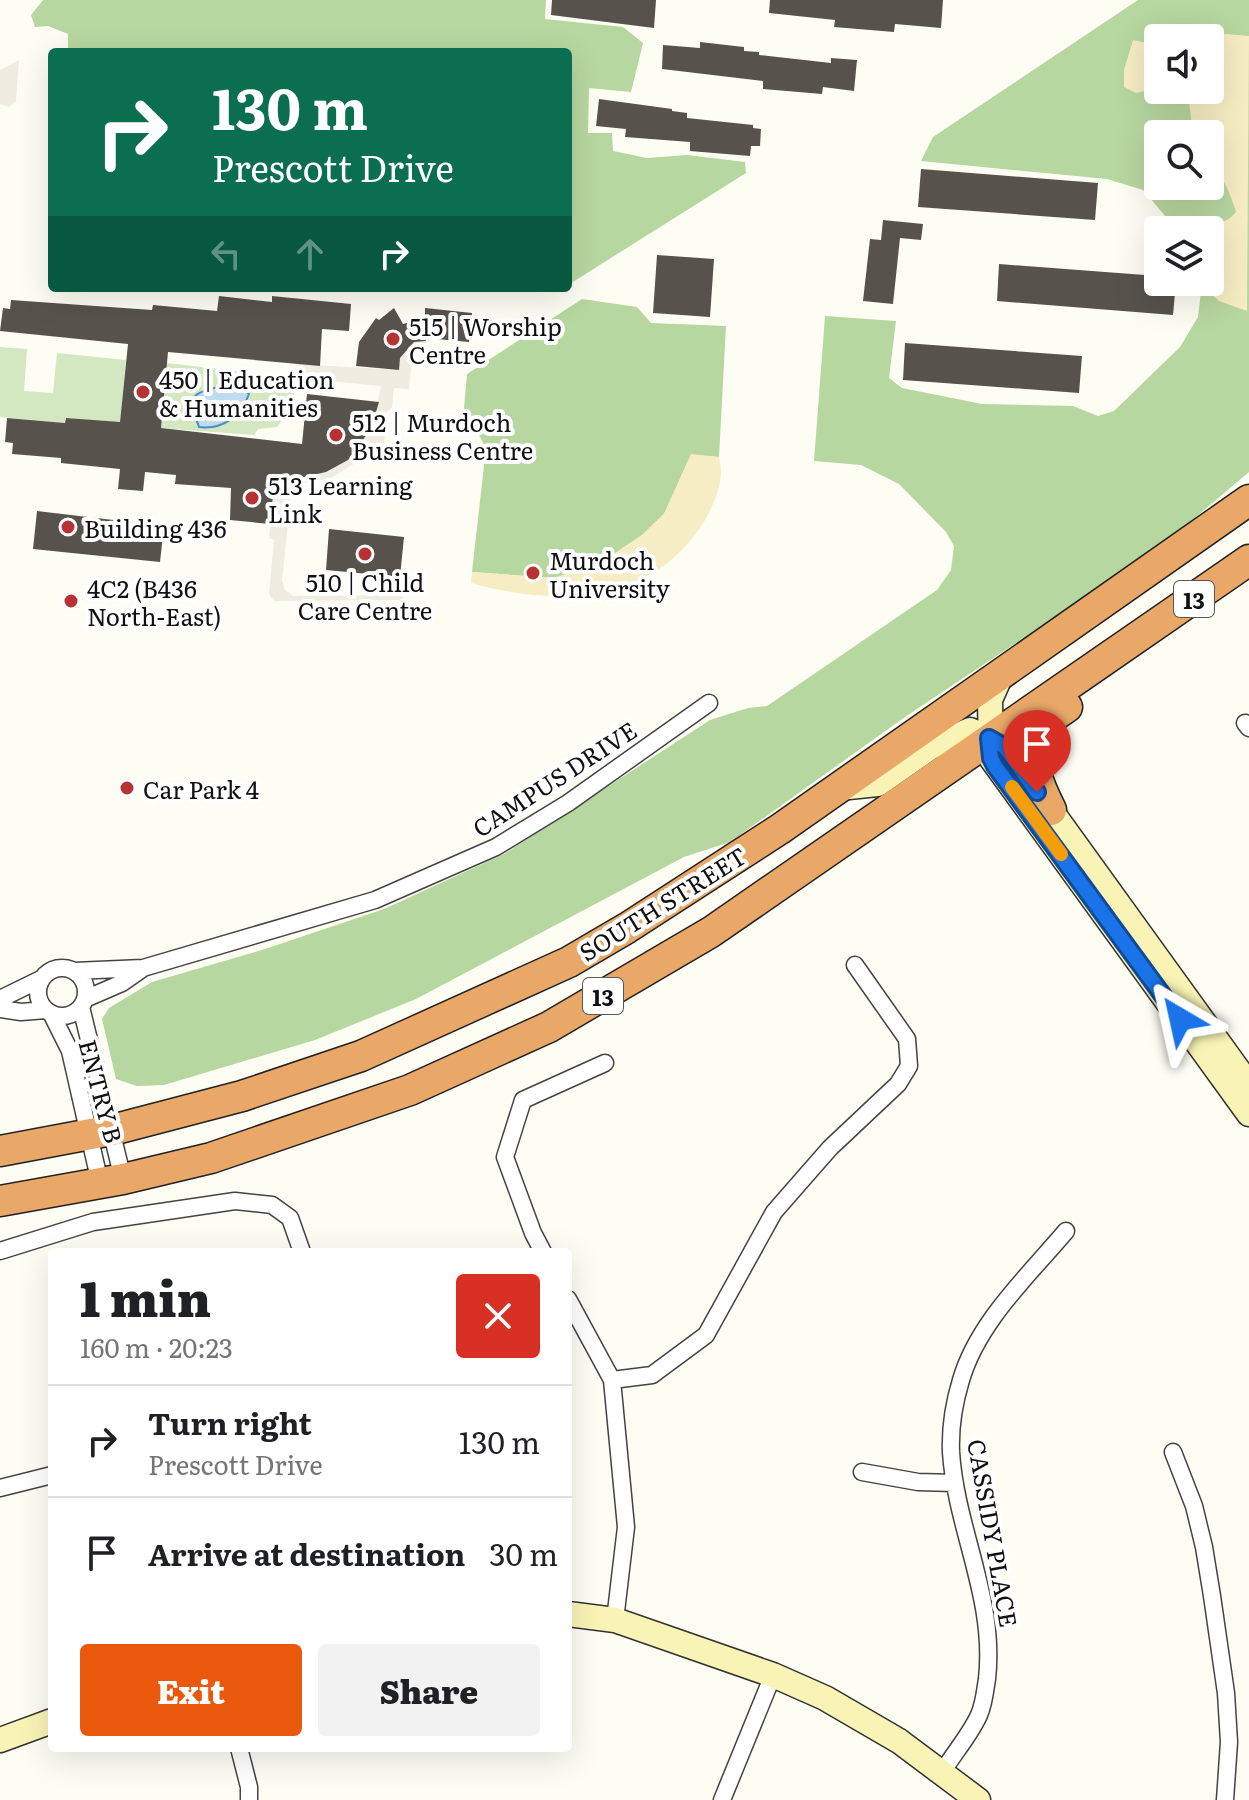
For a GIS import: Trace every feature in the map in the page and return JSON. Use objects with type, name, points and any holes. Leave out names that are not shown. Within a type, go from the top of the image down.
[{"type":"highway","name":"SOUTH STREET","points":[[0,1151],[101,1132],[242,1096],[361,1056],[569,962],[627,928],[839,788],[1249,500]]},
{"type":"highway","name":"SOUTH STREET","points":[[0,1201],[111,1181],[211,1158],[410,1090],[549,1027],[711,932],[1249,560]]},
{"type":"highway","points":[[1051,810],[1038,782],[1033,758],[1038,728],[1126,664],[1138,638]]},
{"type":"street","points":[[1001,675],[990,700],[991,758],[1249,1114]]},
{"type":"street","name":"CAMPUS DRIVE","points":[[0,999],[60,967],[74,971],[143,968],[375,900],[496,847],[568,803],[709,703]]},
{"type":"street","points":[[839,788],[878,784],[931,747],[970,730],[1005,747],[1249,1085]]},
{"type":"street","points":[[958,760],[999,770]]},
{"type":"street","points":[[612,1380],[652,1375],[706,1335],[774,1212],[830,1148],[898,1084],[909,1066],[907,1039],[855,965]]},
{"type":"street","name":"CAMPUS DRIVE","points":[[0,1009],[67,1015],[143,968]]},
{"type":"street","points":[[74,971],[85,983],[83,1003]]},
{"type":"street","points":[[41,979],[39,999],[49,1012]]},
{"type":"street","name":"ENTRY B","points":[[83,1003],[111,1181]]},
{"type":"street","name":"ENTRY B","points":[[49,1012],[70,1051],[101,1132],[111,1181]]},
{"type":"street","points":[[541,1248],[505,1157],[523,1100],[605,1063]]},
{"type":"street","points":[[0,1251],[93,1222],[235,1201],[272,1205],[290,1218],[301,1248]]},
{"type":"street","name":"CASSIDY PLACE","points":[[943,1771],[979,1715],[984,1698],[989,1637],[986,1610],[955,1483],[952,1430],[962,1377],[990,1322],[1066,1231]]},
{"type":"street","points":[[572,1306],[612,1380],[626,1527],[615,1620]]},
{"type":"street","points":[[1173,1452],[1194,1506],[1212,1596],[1227,1706],[1229,1742],[1225,1800]]},
{"type":"street","points":[[862,1472],[918,1482],[955,1483]]},
{"type":"street","points":[[0,1488],[48,1476]]},
{"type":"street","points":[[572,1615],[615,1620],[773,1675],[825,1698],[865,1719],[943,1771],[978,1800]]},
{"type":"street","points":[[722,1800],[773,1675]]},
{"type":"street","points":[[0,1740],[48,1722]]},
{"type":"street","points":[[240,1752],[249,1800]]},
{"type":"green space","points":[[43,0],[546,0],[545,19],[623,27],[643,43],[631,92],[589,88],[588,133],[612,133],[613,151],[647,158],[687,155],[745,162],[746,173],[572,282],[572,48],[68,48],[68,34],[48,26],[35,27],[31,15]]},
{"type":"green space","points":[[1138,0],[1249,0],[1249,472],[1131,566],[905,717],[730,842],[684,857],[416,999],[315,1040],[164,1085],[137,1086],[116,1079],[102,1019],[109,1008],[152,982],[265,949],[384,909],[504,854],[710,720],[748,708],[767,706],[937,590],[951,570],[954,546],[946,532],[899,484],[861,465],[814,461],[825,316],[896,321],[889,378],[902,388],[982,404],[1073,406],[1098,416],[1114,411],[1180,347],[1198,317],[1200,296],[1224,296],[1224,216],[1165,216],[1152,200],[1224,200],[1224,120],[1144,120],[1144,191],[1107,179],[921,161],[933,137]]},
{"type":"green space","points":[[582,299],[637,307],[651,323],[726,326],[719,457],[691,455],[664,514],[642,535],[599,564],[554,578],[472,572],[486,448],[464,408],[467,374]]},
{"type":"green space","points":[[0,347],[27,349],[24,391],[53,393],[57,353],[126,360],[120,423],[66,418],[65,423],[0,417]]},
{"type":"green space","points":[[167,363],[298,378],[289,412],[277,427],[258,429],[254,435],[161,428]]},
{"type":"sand","points":[[1224,34],[1249,36],[1247,311],[1213,296],[1224,296],[1224,221],[1236,212],[1224,183],[1224,120],[1191,120],[1189,104],[1224,104]]},
{"type":"sand","points":[[1133,40],[1144,42],[1144,91],[1136,93],[1124,87],[1124,70]]},
{"type":"sand","points":[[691,454],[719,457],[721,473],[718,489],[705,520],[684,548],[659,569],[632,583],[602,592],[570,596],[504,591],[471,583],[472,572],[554,578],[599,564],[642,535],[664,514]]},
{"type":"shaded area","points":[[19,60],[16,101],[9,107],[0,104],[0,70]]},
{"type":"shaded area","points":[[426,341],[427,349],[412,356],[409,389],[394,388],[392,408],[386,412],[384,443],[372,446],[360,460],[331,478],[292,486],[282,580],[285,590],[293,596],[403,595],[403,600],[274,601],[269,594],[274,540],[269,538],[275,476],[304,477],[326,472],[347,460],[371,429],[381,386],[298,378],[299,364],[398,370],[400,358],[414,342]]},
{"type":"water","points":[[224,385],[243,388],[249,394],[246,402],[236,415],[223,424],[199,427],[192,409],[193,398]]},
{"type":"building","points":[[552,0],[656,0],[654,28],[551,15]]},
{"type":"building","points":[[770,0],[943,0],[941,28],[895,24],[894,32],[834,27],[835,20],[769,13]]},
{"type":"building","points":[[700,42],[744,47],[744,51],[759,52],[759,55],[831,63],[831,58],[857,60],[854,91],[823,87],[822,94],[763,89],[763,81],[662,69],[663,45],[700,48]]},
{"type":"building","points":[[599,99],[672,109],[687,113],[687,118],[753,125],[753,128],[761,129],[760,146],[751,146],[750,156],[690,151],[690,142],[625,137],[626,129],[596,126]]},
{"type":"building","points":[[921,169],[1098,183],[1095,220],[918,207]]},
{"type":"building","points":[[883,220],[923,224],[921,240],[900,238],[893,304],[863,301],[870,239],[881,240]]},
{"type":"building","points":[[657,255],[714,259],[710,317],[653,313]]},
{"type":"building","points":[[999,264],[1144,275],[1144,296],[1175,296],[1173,315],[997,301]]},
{"type":"building","name":"450 | Education & Humanities","points":[[219,296],[272,302],[272,296],[351,304],[349,331],[322,329],[320,366],[168,352],[161,428],[302,444],[307,394],[379,402],[371,429],[348,460],[326,472],[304,477],[275,476],[270,524],[230,520],[231,488],[175,484],[176,475],[145,472],[143,491],[118,489],[120,469],[61,463],[61,458],[12,454],[13,443],[5,442],[7,418],[65,423],[66,418],[120,422],[128,344],[0,331],[3,308],[10,309],[11,300],[152,310],[153,305],[217,311]]},
{"type":"building","name":"515 | Worship Centre","points":[[394,308],[403,324],[425,318],[425,308],[472,313],[469,342],[426,338],[426,341],[414,342],[400,358],[399,370],[356,366],[359,342],[376,318],[379,320]]},
{"type":"building","points":[[905,343],[1082,356],[1079,393],[903,380]]},
{"type":"building","points":[[37,511],[164,526],[160,562],[33,549]]},
{"type":"building","name":"510 | Child Care Centre","points":[[329,529],[404,537],[400,577],[326,570]]},
{"type":"slow traffic","points":[[1012,787],[1061,854]]},
{"type":"place","name":"515 | Worship Centre","points":[[393,339]]},
{"type":"place","name":"450 | Education & Humanities","points":[[143,392]]},
{"type":"place","name":"512 | Murdoch Business Centre","points":[[336,435]]},
{"type":"place","name":"513 Learning Link","points":[[252,498]]},
{"type":"place","name":"Building 436","points":[[68,527]]},
{"type":"place","name":"510 | Child Care Centre","points":[[365,554]]},
{"type":"place","name":"Murdoch University","points":[[533,573]]},
{"type":"place","name":"4C2 (B436 North-East)","points":[[71,601]]},
{"type":"place","name":"Car Park 4","points":[[127,788]]},
{"type":"route","points":[[1037,792],[1005,747],[989,738],[995,766],[1180,1019]]}]
